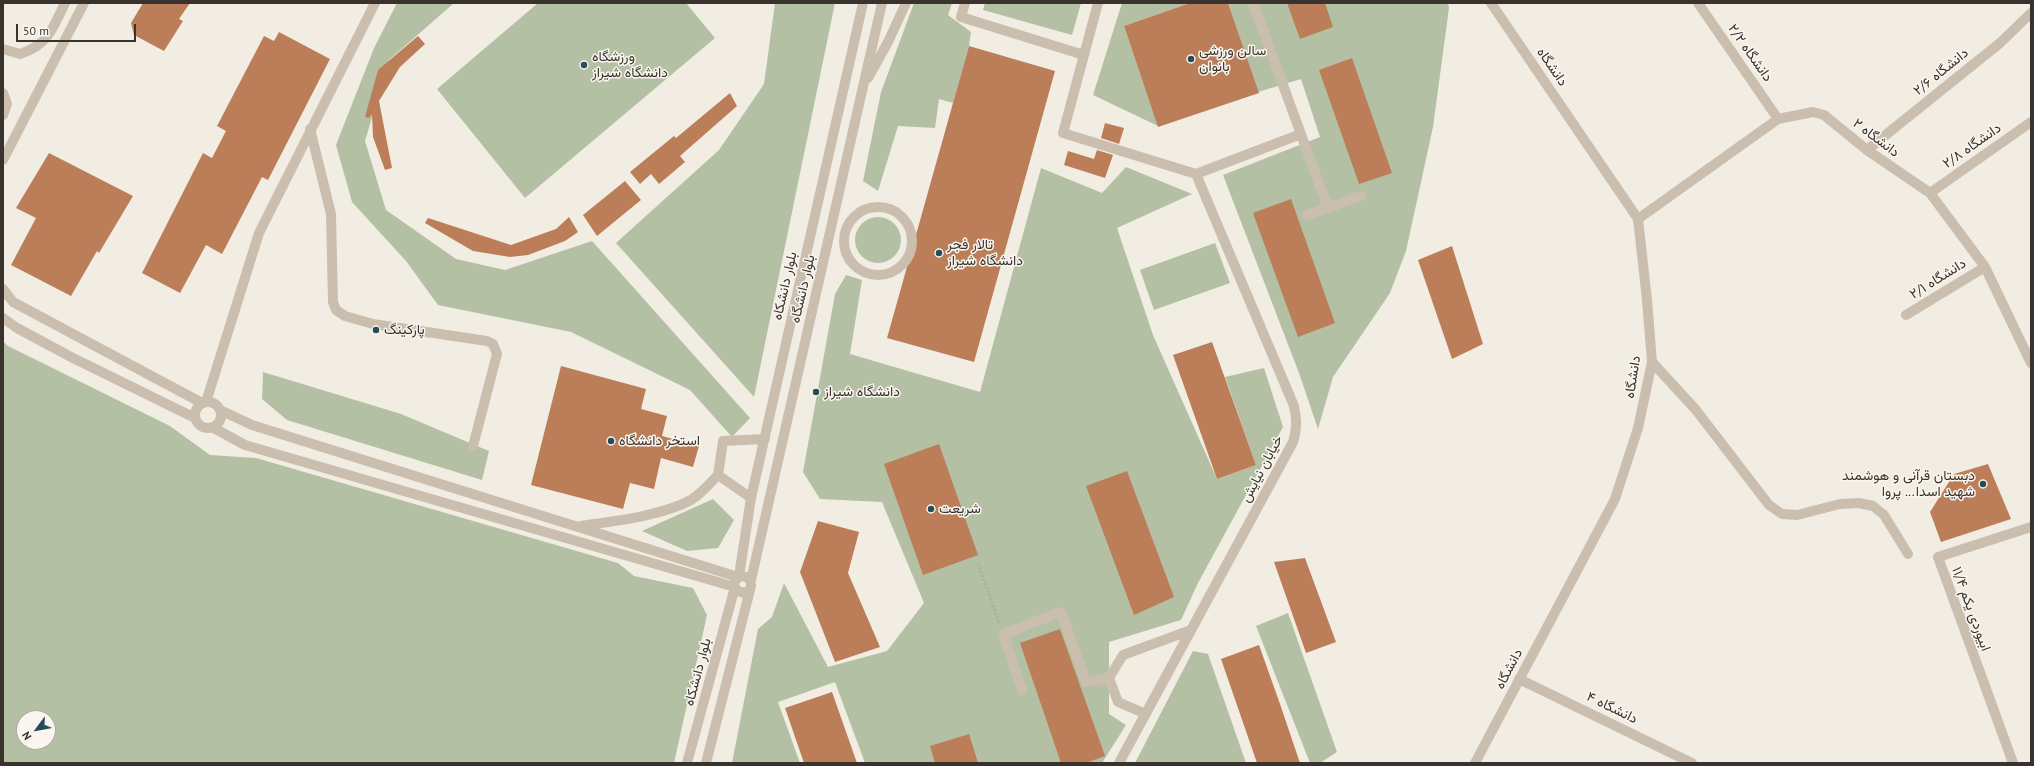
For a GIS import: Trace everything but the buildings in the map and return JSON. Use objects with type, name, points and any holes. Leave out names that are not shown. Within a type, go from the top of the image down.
[{"type":"street","points":[[3,49],[20,54],[40,45],[49,36],[65,3]]},
{"type":"street","points":[[3,160],[84,3]]},
{"type":"street","points":[[196,418],[196,410],[204,403],[259,233],[310,129],[375,3]]},
{"type":"street","points":[[856,3],[856,33]]},
{"type":"street","name":"بلوار دانشکاه","points":[[687,763],[737,582],[751,498],[863,3]]},
{"type":"street","name":"بلوار دانشگاه","points":[[749,591],[882,3]]},
{"type":"street","points":[[863,88],[888,42],[906,3]]},
{"type":"street","points":[[965,3],[961,17],[1084,55]]},
{"type":"street","points":[[1098,3],[1063,133],[1196,174],[1301,134]]},
{"type":"street","points":[[1253,3],[1328,208]]},
{"type":"street","name":"دانشگاه","points":[[1475,763],[1615,499],[1638,428],[1652,362],[1638,219],[1491,3]]},
{"type":"street","name":"۲/۲ دانشگاه","points":[[1698,3],[1778,119]]},
{"type":"street","name":"۲/۶ دانشگاه","points":[[1867,150],[2000,43],[2031,13]]},
{"type":"street","points":[[3,93],[7,104],[3,115]]},
{"type":"street","name":"۲ دانشگاه","points":[[1638,219],[1778,119],[1813,112],[1824,115],[1867,150],[1930,193],[1985,266],[2031,362]]},
{"type":"street","name":"۲/۸ دانشگاه","points":[[1930,193],[2031,122]]},
{"type":"street","points":[[310,129],[331,214],[333,302],[336,310],[345,316],[373,324],[487,341],[496,349],[497,354],[473,446]]},
{"type":"street","name":"خیابان نیایش","points":[[1119,763],[1293,442],[1297,425],[1294,406],[1196,174]]},
{"type":"street","points":[[1307,215],[1360,196]]},
{"type":"street","points":[[876,207],[887,208],[897,213],[910,229],[912,239],[911,250],[906,261],[897,269],[887,274],[875,275],[864,272],[854,265],[847,255],[844,244],[846,232],[850,222],[857,214],[866,209],[876,207]]},
{"type":"street","name":"۲/۱ دانشگاه","points":[[1906,315],[1985,266]]},
{"type":"street","points":[[3,289],[13,302],[204,403],[214,403],[220,410],[252,425],[676,558],[737,582],[741,593],[749,591]]},
{"type":"street","points":[[3,318],[17,328],[71,357],[196,418],[204,427],[212,427],[245,445],[673,569],[737,582],[747,576],[751,580]]},
{"type":"street","points":[[1652,362],[1696,410],[1769,505],[1782,514],[1796,515],[1840,504],[1859,503],[1873,506],[1884,515],[1908,554]]},
{"type":"street","points":[[212,427],[220,418],[220,410]]},
{"type":"street","points":[[577,527],[630,519],[660,511],[691,500],[718,475],[724,441],[765,439]]},
{"type":"street","points":[[718,475],[751,498]]},
{"type":"street","name":"۱۱/۴ ابیوردی یکم","points":[[2013,763],[1938,557],[2031,527]]},
{"type":"street","points":[[673,569],[676,558]]},
{"type":"street","name":"بلوار دانشکاه","points":[[706,763],[749,591]]},
{"type":"street","points":[[1022,690],[1003,634],[1061,612],[1086,682],[1109,678],[1123,655],[1191,630]]},
{"type":"street","points":[[1109,678],[1118,702],[1146,714]]},
{"type":"street","name":"۴ دانشگاه","points":[[1519,679],[1692,763]]},
{"type":"path","points":[[978,564],[1003,634]]},
{"type":"green space","points":[[397,3],[454,3],[389,60],[365,141],[386,210],[456,259],[505,270],[592,241],[750,418],[732,437],[690,390],[571,332],[438,305],[406,261],[352,202],[336,145],[374,48]]},
{"type":"green space","points":[[538,3],[686,3],[715,38],[525,198],[437,89]]},
{"type":"green space","points":[[775,3],[835,3],[754,397],[616,243],[719,150],[764,84]]},
{"type":"green space","points":[[914,3],[952,3],[948,15],[971,32],[969,46],[953,103],[939,99],[935,128],[898,126],[878,191],[863,181],[881,92]]},
{"type":"green space","points":[[985,3],[1081,3],[1072,35],[983,10]]},
{"type":"green space","points":[[1122,3],[1190,3],[1124,26],[1158,126],[1093,95]]},
{"type":"green space","points":[[1228,3],[1448,3],[1449,8],[1433,127],[1406,251],[1390,293],[1333,377],[1318,429],[1299,373],[1223,175],[1320,137],[1301,79],[1258,92]]},
{"type":"green space","points":[[1126,167],[1192,194],[1117,228],[1153,335],[1217,479],[1256,465],[1225,377],[1264,368],[1283,427],[1198,583],[1181,620],[1109,642],[1109,714],[1126,725],[1102,763],[865,763],[835,682],[778,702],[800,763],[732,763],[758,629],[772,617],[784,583],[828,667],[887,651],[924,603],[882,502],[820,499],[803,472],[835,294],[846,275],[862,280],[850,354],[980,392],[1041,168],[1102,193]]},
{"type":"green space","points":[[873,217],[883,217],[891,221],[897,227],[901,235],[901,245],[897,253],[891,259],[883,263],[873,263],[865,259],[859,253],[855,245],[855,235],[859,227],[865,221]]},
{"type":"green space","points":[[1215,243],[1230,283],[1154,310],[1140,270]]},
{"type":"green space","points":[[3,341],[8,346],[170,426],[210,455],[256,458],[618,563],[634,576],[693,588],[707,615],[674,763],[3,763]]},
{"type":"green space","points":[[263,372],[401,414],[489,451],[482,480],[287,420],[262,399]]},
{"type":"green space","points":[[713,499],[734,520],[718,548],[687,551],[642,531]]},
{"type":"green space","points":[[1288,613],[1337,752],[1320,763],[1310,763],[1256,626]]},
{"type":"green space","points":[[1193,651],[1208,654],[1246,763],[1135,763]]},
{"type":"place","name":"سالن ورزشی بانوان","points":[[1191,59]]},
{"type":"place","name":"ورزشگاه دانشگاه شیراز","points":[[584,65]]},
{"type":"place","name":"تالار فجر دانشگاه شیراز","points":[[939,253]]},
{"type":"place","name":"پارکینگ","points":[[376,330]]},
{"type":"place","name":"دانشگاه شیراز","points":[[816,392]]},
{"type":"place","name":"استخر دانشگاه","points":[[611,441]]},
{"type":"place","name":"دبستان قرآنی و هوشمند شهید اسدا... پروا","points":[[1983,484]]},
{"type":"place","name":"شریعت","points":[[931,509]]}]
